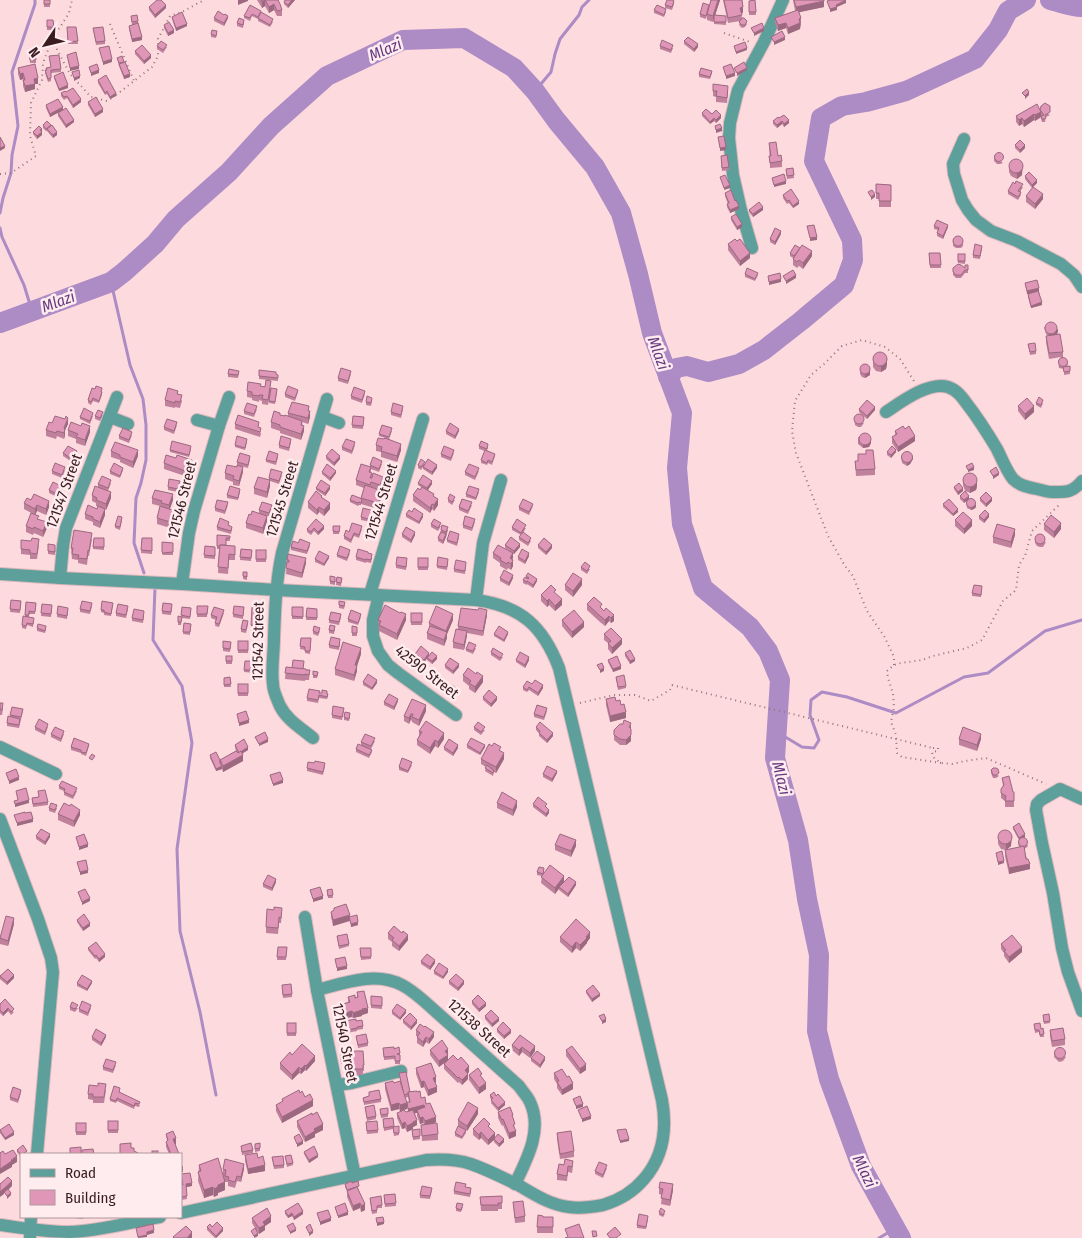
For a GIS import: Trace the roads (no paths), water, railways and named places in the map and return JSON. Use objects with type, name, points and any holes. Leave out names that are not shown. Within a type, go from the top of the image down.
[{"type":"street","points":[[752,248],[732,175],[729,138],[730,123],[738,90],[783,0]]},
{"type":"street","points":[[964,139],[953,164],[962,200],[968,210],[976,220],[991,231],[1017,241],[1061,264],[1074,275],[1082,287]]},
{"type":"street","points":[[886,412],[924,389],[946,386],[957,391],[972,410],[996,447],[1012,478],[1020,484],[1028,488],[1048,492],[1068,492],[1082,481]]},
{"type":"street","name":"121547 Street","points":[[60,578],[66,528],[117,397]]},
{"type":"street","name":"121546 Street","points":[[182,584],[191,524],[229,397]]},
{"type":"street","name":"121545 Street","points":[[276,590],[282,553],[327,399]]},
{"type":"street","points":[[110,417],[128,424]]},
{"type":"street","points":[[323,417],[339,423]]},
{"type":"street","name":"121544 Street","points":[[375,595],[423,419]]},
{"type":"street","points":[[197,420],[219,426]]},
{"type":"street","points":[[476,600],[483,544],[501,480]]},
{"type":"street","points":[[0,574],[492,602],[518,613],[528,620],[544,636],[559,668],[656,1070],[665,1125],[664,1139],[654,1165],[641,1182],[623,1197],[606,1204],[588,1208],[558,1205],[472,1165],[450,1160],[426,1160],[182,1213]]},
{"type":"street","name":"121542 Street","points":[[276,590],[274,691],[286,715],[313,738]]},
{"type":"street","name":"42590 Street","points":[[375,595],[373,636],[378,651],[388,665],[456,715]]},
{"type":"street","points":[[0,747],[56,774]]},
{"type":"street","points":[[1082,799],[1060,789],[1041,800],[1037,804],[1036,810],[1062,948],[1082,1012]]},
{"type":"street","points":[[0,819],[38,919],[51,958],[53,972],[37,1153]]},
{"type":"street","name":"121540 Street","points":[[305,917],[317,990],[355,1176]]},
{"type":"street","name":"121538 Street","points":[[317,990],[368,978],[389,980],[401,984],[424,1001],[520,1086],[534,1112],[535,1130],[533,1142],[515,1184]]},
{"type":"street","points":[[337,1085],[401,1072]]},
{"type":"street","points":[[0,1225],[53,1231],[79,1231],[154,1218]]},
{"type":"waterway","points":[[0,213],[11,173],[12,155],[18,126],[12,72],[35,0]]},
{"type":"waterway","points":[[535,91],[551,72],[560,39],[589,0]]},
{"type":"waterway","points":[[668,377],[676,368],[687,366],[708,372],[739,364],[764,350],[844,285],[853,260],[852,240],[814,161],[821,118],[842,106],[866,102],[906,91],[975,59],[998,30],[1008,11],[1026,0]]},
{"type":"waterway","points":[[1050,0],[1082,7]]},
{"type":"waterway","name":"Mlazi","points":[[0,323],[111,282],[155,244],[176,219],[229,172],[271,126],[327,76],[403,40],[464,38],[514,68],[535,91],[595,167],[621,213],[652,333],[682,413],[677,468],[682,524],[703,588],[750,627],[768,651],[780,680],[775,758],[798,840],[807,899],[819,955],[817,1031],[829,1079],[861,1166],[901,1238]]},
{"type":"waterway","points":[[0,228],[2,237],[24,285],[32,311]]},
{"type":"waterway","points":[[111,282],[130,365],[143,399],[146,425],[146,460],[136,498],[134,543],[144,573]]},
{"type":"waterway","points":[[155,588],[153,640],[182,686],[192,743],[177,849],[180,931],[200,1012],[216,1095]]},
{"type":"waterway","points":[[777,732],[802,747],[814,748],[819,740],[810,715],[811,700],[822,692],[847,697],[896,713],[964,677],[988,673],[1045,631],[1082,620]]},
{"type":"waterway","points":[[879,1238],[896,1228]]}]
